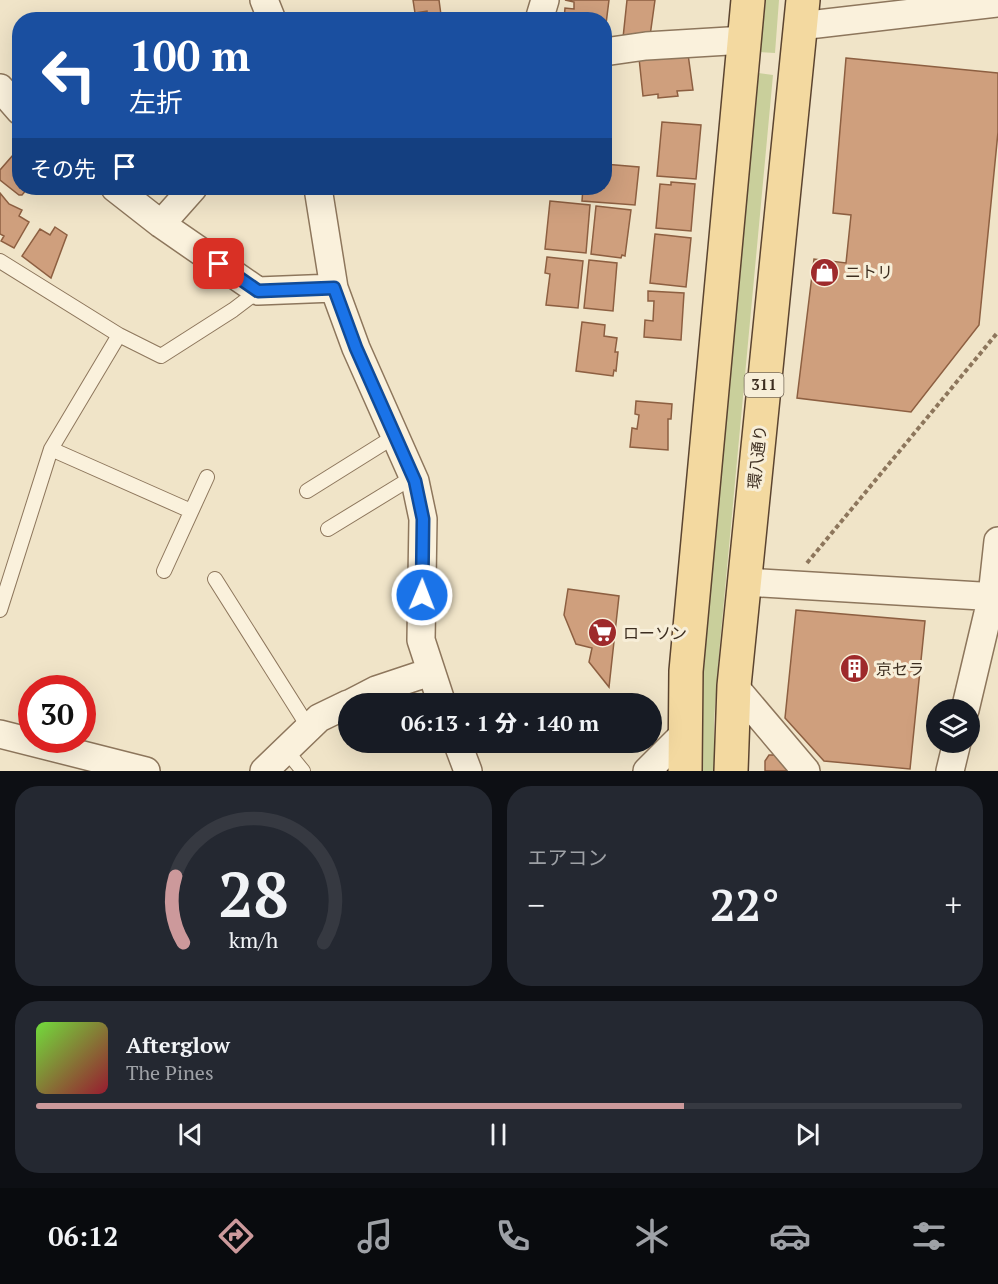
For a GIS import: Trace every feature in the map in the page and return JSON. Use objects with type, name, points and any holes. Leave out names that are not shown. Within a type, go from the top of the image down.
[{"type":"main road","points":[[685,771],[686,671],[748,0]]},
{"type":"main road","name":"環八通り","points":[[731,771],[734,686],[801,13]]},
{"type":"street","points":[[801,13],[998,3]]},
{"type":"street","points":[[612,51],[646,46],[745,40]]},
{"type":"street","points":[[0,88],[12,103]]},
{"type":"street","points":[[124,195],[161,224],[258,291],[334,288]]},
{"type":"street","points":[[161,224],[187,195]]},
{"type":"street","points":[[319,195],[334,288],[356,348],[420,499],[423,519],[421,640],[438,693]]},
{"type":"street","points":[[968,699],[995,596],[998,541]]},
{"type":"street","points":[[745,582],[995,596]]},
{"type":"street","points":[[370,693],[430,672]]},
{"type":"street","points":[[734,686],[806,771]]},
{"type":"street","points":[[264,771],[319,718],[338,709]]},
{"type":"street","points":[[0,734],[103,765],[146,771]]},
{"type":"street","points":[[647,771],[684,734]]},
{"type":"street","points":[[461,753],[468,771]]},
{"type":"street","points":[[950,771],[954,753]]},
{"type":"lane","points":[[0,261],[119,335],[161,356],[233,310],[258,291]]},
{"type":"lane","points":[[0,610],[51,449],[119,335]]},
{"type":"lane","points":[[307,491],[395,436]]},
{"type":"lane","points":[[51,449],[191,511]]},
{"type":"lane","points":[[164,571],[207,477]]},
{"type":"lane","points":[[328,529],[412,477]]},
{"type":"lane","points":[[215,579],[309,728]]},
{"type":"lane","points":[[285,749],[303,771]]},
{"type":"path","points":[[783,584],[798,574],[998,332]]},
{"type":"green space","points":[[766,0],[779,0],[775,53],[760,52]]},
{"type":"green space","points":[[758,73],[773,75],[720,643],[714,720],[714,771],[701,771],[700,718],[704,640]]},
{"type":"building","points":[[413,0],[439,0],[441,12],[415,12]]},
{"type":"building","points":[[565,0],[609,0],[608,12],[565,12],[565,8],[574,9],[574,2]]},
{"type":"building","points":[[627,0],[655,0],[650,36],[623,38]]},
{"type":"building","points":[[688,54],[693,90],[677,91],[678,96],[658,98],[658,94],[643,96],[639,58]]},
{"type":"building","points":[[846,58],[998,73],[998,132],[979,325],[911,412],[797,398],[814,259],[846,263],[851,215],[833,213]]},
{"type":"building","points":[[662,122],[701,125],[696,179],[657,176]]},
{"type":"building","points":[[12,156],[12,189],[0,180],[0,170]]},
{"type":"building","points":[[612,165],[639,167],[635,205],[582,201],[582,195],[612,195]]},
{"type":"building","points":[[671,182],[695,184],[691,231],[656,228],[660,184],[671,185]]},
{"type":"building","points":[[0,193],[9,204],[22,210],[19,216],[29,222],[14,248],[1,241],[4,236],[0,234]]},
{"type":"building","points":[[550,201],[590,205],[586,253],[545,249]]},
{"type":"building","points":[[596,206],[631,210],[625,256],[622,255],[621,258],[591,254]]},
{"type":"building","points":[[55,227],[67,235],[51,278],[22,256],[40,229],[50,235]]},
{"type":"building","points":[[655,234],[691,238],[686,287],[650,283]]},
{"type":"building","points":[[547,257],[583,261],[578,308],[546,305],[550,274],[545,273]]},
{"type":"building","points":[[589,260],[617,263],[613,311],[584,308]]},
{"type":"building","points":[[648,291],[684,293],[681,340],[644,337],[645,320],[653,321],[654,301],[648,301]]},
{"type":"building","points":[[582,322],[605,325],[604,336],[617,338],[616,371],[614,370],[613,376],[576,371]]},
{"type":"building","points":[[636,401],[672,404],[671,419],[668,419],[668,450],[630,447],[632,428],[637,429],[639,415],[635,414]]},
{"type":"building","points":[[568,589],[619,596],[609,687],[589,662],[592,648],[576,644],[564,615]]},
{"type":"building","name":"京セラ","points":[[796,610],[925,621],[910,769],[824,761],[785,718]]},
{"type":"building","points":[[769,755],[779,755],[792,771],[765,771],[765,761]]},
{"type":"place","name":"ニトリ","points":[[824,272]]},
{"type":"place","name":"ローソン","points":[[602,633]]},
{"type":"place","name":"京セラ","points":[[855,669]]},
{"type":"route","points":[[219,264],[258,291],[334,288],[356,348],[415,481],[423,519],[422,595]]}]
